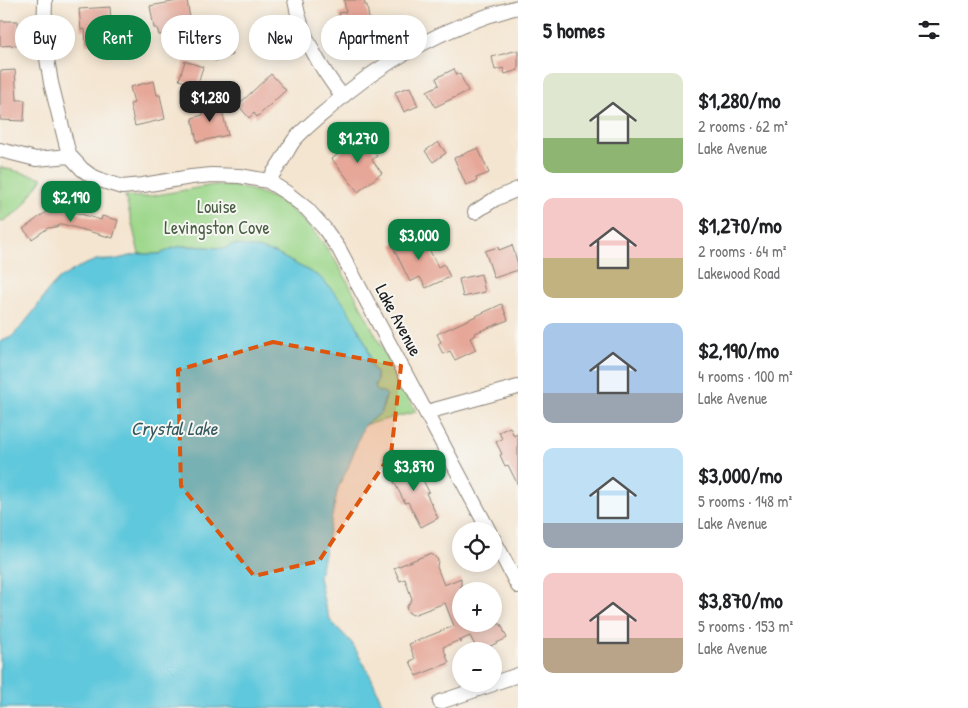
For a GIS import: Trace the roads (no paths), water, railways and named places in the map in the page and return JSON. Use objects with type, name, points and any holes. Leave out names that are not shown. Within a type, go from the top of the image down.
[{"type":"street","points":[[0,150],[36,159],[70,156],[48,65],[44,40],[45,0]]},
{"type":"street","points":[[295,0],[304,34],[328,78],[342,96]]},
{"type":"street","points":[[268,181],[295,139],[342,96],[366,78],[394,59],[458,26],[494,13],[518,7]]},
{"type":"street","name":"Lake Avenue","points":[[70,156],[90,175],[122,186],[143,186],[212,174],[268,181],[287,193],[307,210],[324,228],[339,249],[484,522]]},
{"type":"street","points":[[475,212],[495,199],[518,189]]},
{"type":"street","points":[[427,412],[518,388]]},
{"type":"street","points":[[502,555],[518,586]]},
{"type":"street","points":[[502,681],[518,675]]},
{"type":"street","points":[[440,702],[469,692]]},
{"type":"water","name":"Crystal Lake","points":[[230,245],[275,253],[320,277],[343,302],[355,322],[367,346],[372,367],[376,373],[376,390],[387,395],[381,413],[364,425],[348,468],[338,488],[319,577],[330,620],[352,643],[372,679],[384,708],[0,708],[0,342],[11,337],[21,327],[60,278],[79,267],[96,260],[113,260],[139,254],[160,254],[182,246],[227,248]]},
{"type":"park label","name":"Louise Levingston Cove","points":[[217,216]]}]
